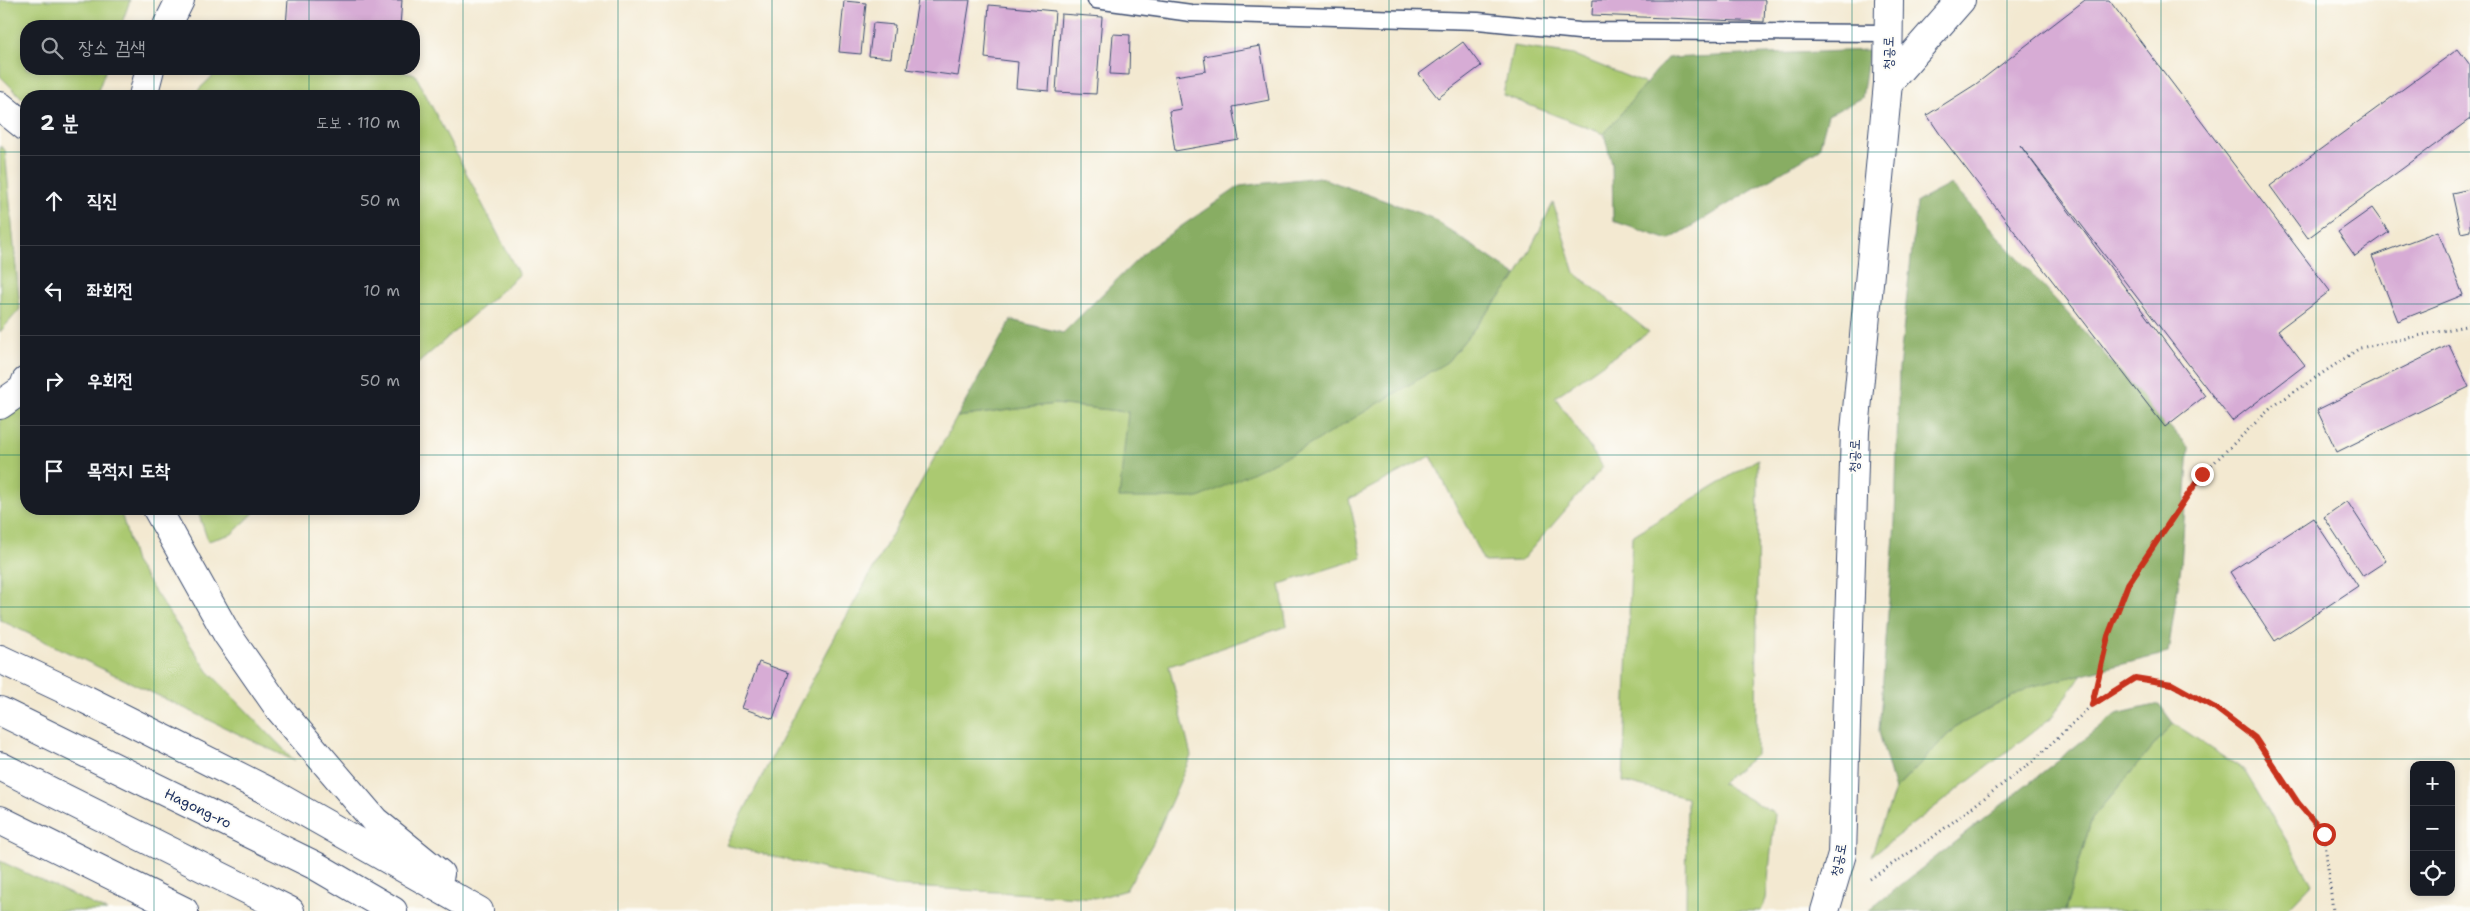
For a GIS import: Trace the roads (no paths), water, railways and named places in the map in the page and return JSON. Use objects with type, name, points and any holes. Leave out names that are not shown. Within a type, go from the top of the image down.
[{"type":"main road","points":[[170,20],[180,0]]},
{"type":"main road","name":"청공로","points":[[1825,911],[1842,854],[1855,431],[1888,83],[1889,0]]},
{"type":"main road","points":[[1888,83],[1961,0]]},
{"type":"main road","points":[[145,90],[148,75]]},
{"type":"main road","points":[[0,106],[20,122]]},
{"type":"main road","points":[[0,404],[20,391]]},
{"type":"main road","points":[[160,515],[227,634],[280,710],[375,821],[486,911]]},
{"type":"main road","points":[[0,659],[87,700],[268,791],[479,911]]},
{"type":"main road","name":"Hagong-ro","points":[[0,711],[316,866],[393,911]]},
{"type":"main road","points":[[0,766],[290,911]]},
{"type":"main road","points":[[0,820],[184,911]]},
{"type":"lane","points":[[1096,0],[1191,13],[1478,21],[1579,31],[1888,33]]}]
